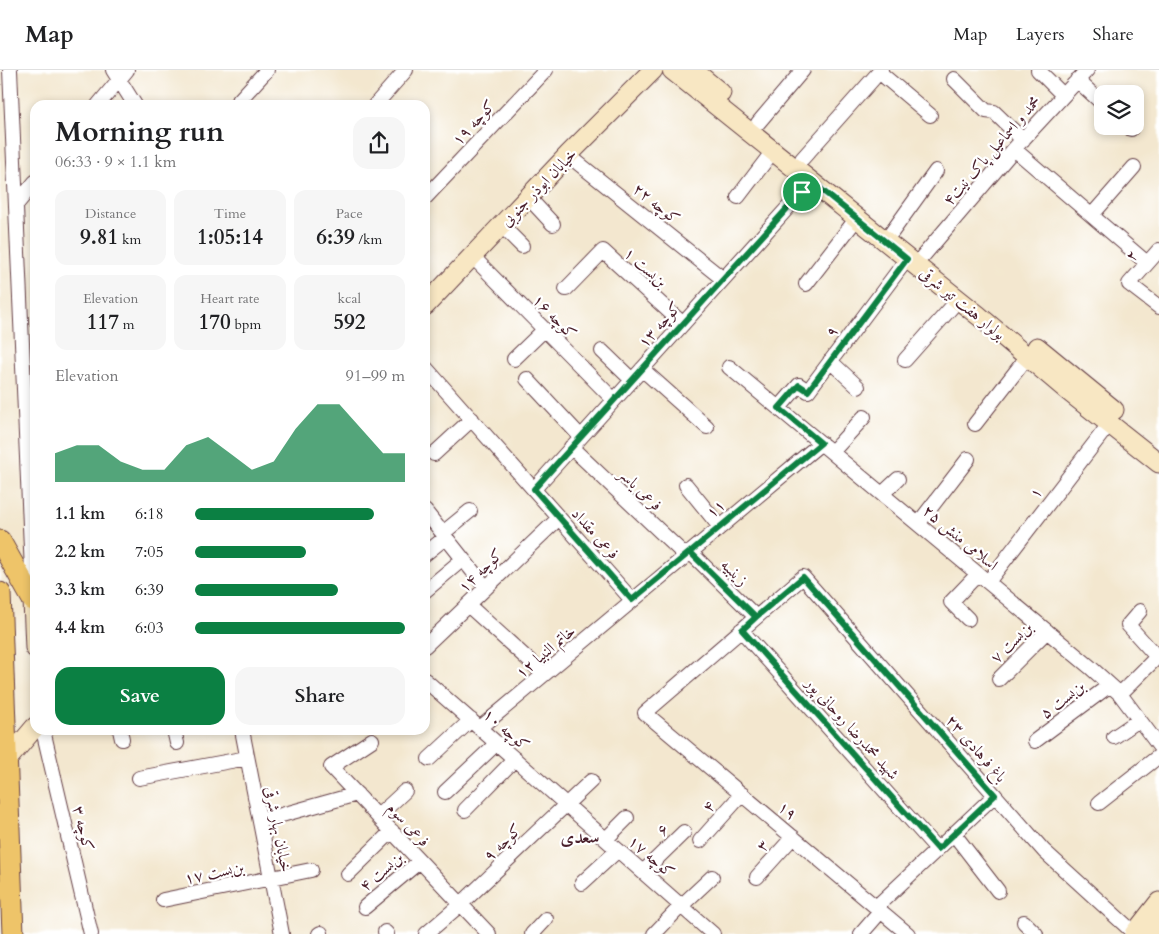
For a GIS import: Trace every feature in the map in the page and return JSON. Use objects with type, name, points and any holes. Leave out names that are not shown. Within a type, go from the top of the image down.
[{"type":"main road","name":"خیابان ابوذر جنوبی","points":[[430,298],[653,70]]},
{"type":"main road","name":"بولوار هفت تیر شرقی","points":[[672,70],[857,218],[915,257],[1159,448]]},
{"type":"main road","name":"بولوار هفت تیر شرقی","points":[[693,70],[892,232],[958,300],[983,312],[1028,356],[1068,391],[1159,463]]},
{"type":"main road","points":[[0,541],[30,595]]},
{"type":"main road","points":[[0,593],[13,934]]},
{"type":"main road","points":[[7,760],[30,733]]},
{"type":"main road","points":[[1134,934],[1159,902]]},
{"type":"main road","points":[[1151,934],[1159,923]]},
{"type":"street","points":[[10,70],[30,530]]},
{"type":"street","points":[[240,100],[267,70]]},
{"type":"street","points":[[379,100],[406,70]]},
{"type":"street","name":"کوچه ۱۹","points":[[430,193],[546,70]]},
{"type":"street","points":[[758,123],[803,70]]},
{"type":"street","points":[[1038,70],[1063,95]]},
{"type":"street","points":[[802,159],[880,71],[930,115]]},
{"type":"street","points":[[101,100],[120,73]]},
{"type":"street","points":[[120,73],[133,100]]},
{"type":"street","points":[[1082,75],[1094,92]]},
{"type":"street","name":"محمد و اسماعیل پاک نیت۴","points":[[915,257],[1082,75]]},
{"type":"street","points":[[954,79],[986,111],[994,112],[1018,144],[1092,215],[1147,263]]},
{"type":"street","points":[[738,197],[773,151]]},
{"type":"street","name":"کوچه ۲۲","points":[[568,155],[723,280]]},
{"type":"street","points":[[1092,215],[1134,167]]},
{"type":"street","points":[[892,232],[936,171]]},
{"type":"street","name":"کوچه ۱۳","points":[[534,489],[812,182]]},
{"type":"street","points":[[16,205],[30,188]]},
{"type":"street","points":[[528,197],[553,224]]},
{"type":"street","points":[[806,284],[857,218]]},
{"type":"street","points":[[501,225],[522,246]]},
{"type":"street","name":"۲","points":[[1159,250],[1129,284],[1159,307]]},
{"type":"street","name":"بن‌بست ۱","points":[[566,289],[603,251],[683,324]]},
{"type":"street","name":"کوچه ۱۶","points":[[472,256],[614,400]]},
{"type":"street","name":"۹","points":[[779,408],[799,385],[808,391],[830,361],[915,257]]},
{"type":"street","points":[[906,360],[958,300]]},
{"type":"street","points":[[514,359],[544,330]]},
{"type":"street","points":[[602,351],[632,380]]},
{"type":"street","points":[[975,424],[1028,356]]},
{"type":"street","points":[[830,361],[858,387]]},
{"type":"street","name":"اسلامی منش ۲۵","points":[[730,367],[1115,690],[1159,746]]},
{"type":"street","points":[[642,369],[707,427]]},
{"type":"street","points":[[430,373],[534,489]]},
{"type":"street","points":[[527,379],[581,437]]},
{"type":"street","name":"۱۱","points":[[632,600],[720,527],[826,448],[864,417]]},
{"type":"street","points":[[434,454],[472,419]]},
{"type":"street","name":"۱","points":[[968,619],[951,602],[983,578],[1110,423]]},
{"type":"street","name":"فرعی یاسر","points":[[571,448],[688,554]]},
{"type":"street","points":[[918,524],[968,459]]},
{"type":"street","points":[[882,494],[898,479]]},
{"type":"street","points":[[686,486],[720,527]]},
{"type":"street","name":"فرعی مقداد","points":[[534,489],[632,600]]},
{"type":"street","points":[[430,549],[470,511]]},
{"type":"street","points":[[430,518],[486,588]]},
{"type":"street","name":"کوچه ۱۴","points":[[430,641],[559,518]]},
{"type":"street","name":"زینبیه","points":[[688,554],[756,617]]},
{"type":"street","points":[[430,587],[463,559]]},
{"type":"street","name":"باغ فرهادی ۲۳","points":[[756,617],[803,577],[1044,851],[1134,934]]},
{"type":"street","name":"خاتم النبیا ۱۲","points":[[428,759],[544,674],[632,600]]},
{"type":"street","points":[[468,605],[544,674]]},
{"type":"street","name":"بن‌بست ۵","points":[[1035,741],[1115,690],[1157,657],[1128,625],[1140,611]]},
{"type":"street","points":[[742,630],[756,617]]},
{"type":"street","name":"۱۹","points":[[742,630],[645,713],[908,934]]},
{"type":"street","name":"شهید محمدرضا روحانی پور","points":[[742,630],[938,849]]},
{"type":"street","name":"بن‌بست ۷","points":[[998,679],[1047,631]]},
{"type":"street","name":"کوچه ۱۰","points":[[430,684],[566,804]]},
{"type":"street","points":[[1114,737],[1139,720]]},
{"type":"street","name":"کوچه ۳","points":[[44,735],[91,934]]},
{"type":"street","name":"خیابان بهار شرقی","points":[[243,735],[282,934]]},
{"type":"street","name":"فرعی سوم","points":[[372,740],[331,767],[488,934]]},
{"type":"street","points":[[445,792],[496,743]]},
{"type":"street","points":[[1100,803],[1159,756]]},
{"type":"street","points":[[139,778],[247,758]]},
{"type":"street","points":[[465,810],[515,759]]},
{"type":"street","name":"کوچه ۹","points":[[426,934],[461,904],[590,781]]},
{"type":"street","points":[[378,816],[405,791]]},
{"type":"street","points":[[260,821],[357,794]]},
{"type":"street","name":"۴","points":[[700,841],[742,794]]},
{"type":"street","points":[[861,934],[879,909],[995,795]]},
{"type":"street","name":"کوچه ۱۷","points":[[566,804],[714,934]]},
{"type":"street","points":[[606,839],[627,818]]},
{"type":"street","points":[[348,874],[392,831]]},
{"type":"street","name":"۶","points":[[643,872],[684,832]]},
{"type":"street","points":[[954,834],[998,891]]},
{"type":"street","name":"۳","points":[[757,877],[793,837]]},
{"type":"street","points":[[582,883],[618,850]]},
{"type":"street","name":"بن‌بست ۴","points":[[364,908],[420,861]]},
{"type":"street","name":"بن‌بست ۱۷","points":[[163,900],[311,870]]},
{"type":"street","points":[[654,934],[712,877]]},
{"type":"street","points":[[532,934],[546,920]]},
{"type":"street","points":[[1024,922],[1036,934]]},
{"type":"district","name":"سعدی","points":[[580,837]]},
{"type":"route","points":[[802,192],[534,489],[632,600],[690,552],[756,617],[742,630],[938,849],[995,795],[803,577],[756,617],[723,585],[690,552],[821,443],[779,408],[799,385],[808,391],[907,259],[812,182],[802,192]]}]
